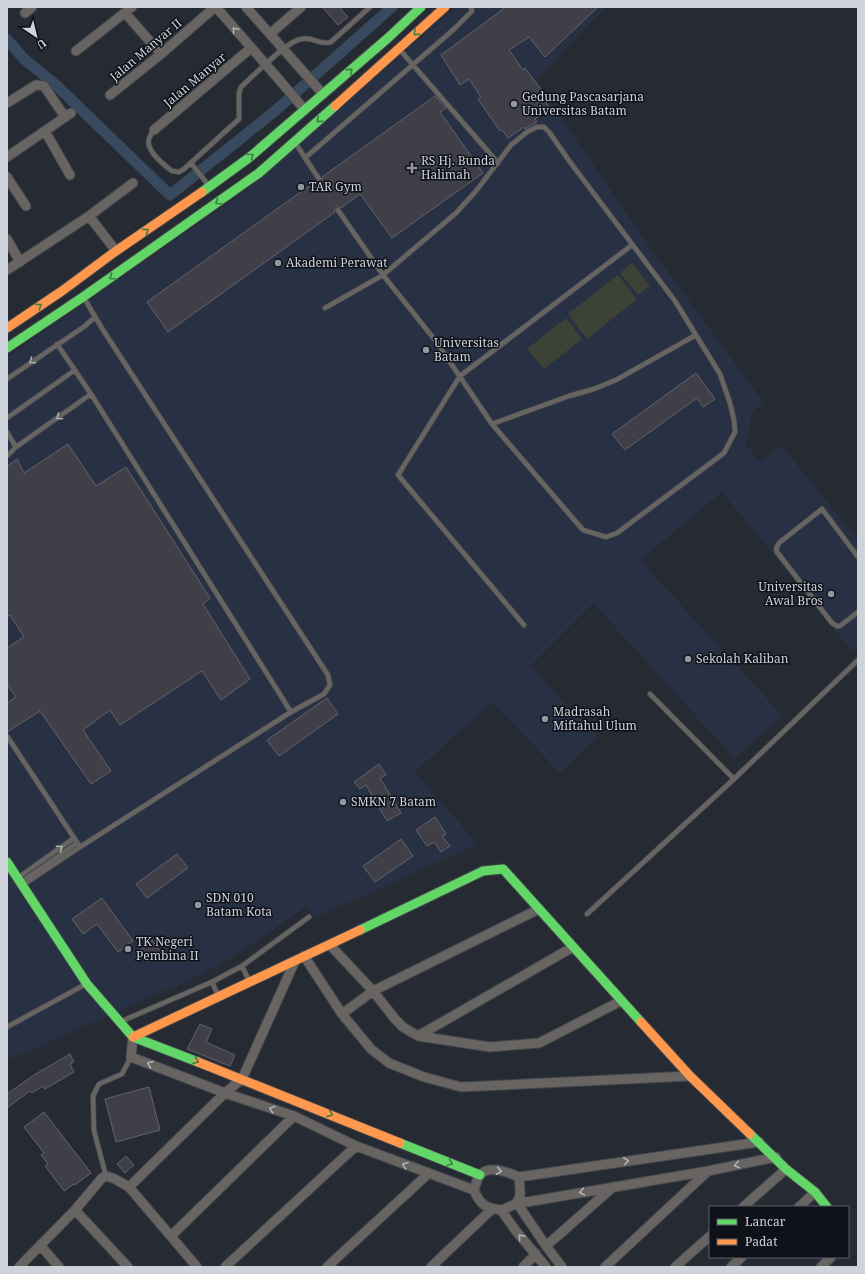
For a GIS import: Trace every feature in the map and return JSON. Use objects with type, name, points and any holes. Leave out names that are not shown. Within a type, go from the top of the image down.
[{"type":"street","points":[[76,51],[132,7]]},
{"type":"street","points":[[215,7],[305,110]]},
{"type":"street","name":"Jalan Manyar II","points":[[110,95],[161,54],[215,7]]},
{"type":"street","points":[[246,7],[323,94]]},
{"type":"street","points":[[270,34],[301,7]]},
{"type":"street","points":[[7,328],[62,291],[176,209],[210,188],[250,157],[388,38],[421,7]]},
{"type":"street","points":[[7,348],[83,297],[259,173],[445,7]]},
{"type":"street","points":[[125,13],[161,54]]},
{"type":"street","name":"Jalan Manyar","points":[[154,130],[251,48]]},
{"type":"street","points":[[7,103],[36,84],[40,84],[44,86],[68,115],[7,157]]},
{"type":"street","points":[[45,131],[70,175]]},
{"type":"street","points":[[7,177],[26,206]]},
{"type":"street","points":[[8,267],[20,262],[89,216],[133,183]]},
{"type":"street","points":[[89,216],[116,251]]},
{"type":"street","points":[[163,219],[174,233]]},
{"type":"street","points":[[7,239],[20,262]]},
{"type":"street","points":[[7,862],[88,984],[133,1037],[242,1079],[480,1175]]},
{"type":"street","points":[[133,1037],[330,945],[483,871],[503,869],[690,1076],[776,1157],[786,1169],[815,1192],[826,1206]]},
{"type":"street","points":[[342,1014],[373,992],[539,909]]},
{"type":"street","points":[[330,945],[373,992],[395,1019],[403,1027],[418,1036],[490,1047],[539,1043],[621,1001]]},
{"type":"street","points":[[418,1036],[573,947]]},
{"type":"street","points":[[304,956],[342,1014],[371,1049],[389,1063],[424,1077],[460,1087],[690,1076]]},
{"type":"street","points":[[130,1187],[225,1093],[242,1079],[295,961]]},
{"type":"street","points":[[133,1037],[131,1057],[225,1093],[294,1116],[356,1146],[474,1190]]},
{"type":"street","points":[[171,1236],[294,1116]]},
{"type":"street","points":[[759,1142],[519,1177],[498,1170],[487,1170],[480,1175],[474,1190],[478,1199],[484,1205],[492,1209],[501,1210],[518,1201],[527,1202],[708,1171],[776,1157]]},
{"type":"street","points":[[224,1267],[356,1146]]},
{"type":"street","points":[[744,1206],[786,1169]]},
{"type":"street","points":[[605,1267],[708,1171]]},
{"type":"street","points":[[327,1267],[428,1174]]},
{"type":"street","points":[[18,1267],[75,1210],[102,1178],[106,1176],[130,1187],[197,1267]]},
{"type":"street","points":[[519,1177],[520,1192],[518,1201],[546,1246],[562,1267]]},
{"type":"street","points":[[546,1246],[612,1187]]},
{"type":"street","points":[[800,1206],[815,1192]]},
{"type":"street","points":[[431,1267],[492,1209]]},
{"type":"street","points":[[75,1210],[128,1267]]},
{"type":"street","points":[[501,1210],[516,1231],[546,1267]]},
{"type":"street","points":[[675,1267],[709,1237]]},
{"type":"street","points":[[40,1245],[59,1267]]},
{"type":"street","points":[[523,1267],[536,1254]]},
{"type":"street","points":[[731,1267],[741,1258]]},
{"type":"street","points":[[821,1267],[830,1258]]},
{"type":"lane","points":[[154,130],[148,144],[153,153],[168,168],[174,172],[179,172],[239,119],[239,93],[241,87],[283,49],[294,40],[302,38],[308,38],[326,44],[370,7]]},
{"type":"lane","points":[[305,158],[453,30],[472,11],[471,7]]},
{"type":"lane","points":[[398,49],[413,64],[498,163]]},
{"type":"lane","points":[[325,308],[383,275],[456,213],[476,192],[511,145],[527,132],[537,127],[544,127],[674,301],[696,335],[720,374],[730,403],[735,432],[724,453],[617,533],[606,537],[583,530],[492,424],[435,340],[383,275],[338,210]]},
{"type":"lane","points":[[295,142],[319,179]]},
{"type":"lane","points":[[191,163],[210,188]]},
{"type":"lane","points":[[524,625],[398,474],[460,376],[632,245]]},
{"type":"lane","points":[[20,882],[77,843],[291,712],[324,694],[330,685],[328,676],[83,297]]},
{"type":"lane","points":[[7,379],[95,317]]},
{"type":"lane","points":[[492,424],[616,380],[696,335]]},
{"type":"lane","points":[[57,344],[91,394],[291,712]]},
{"type":"lane","points":[[7,418],[75,370]]},
{"type":"lane","points":[[7,456],[16,447],[91,394]]},
{"type":"lane","points":[[7,432],[16,447]]},
{"type":"lane","points":[[858,557],[822,509],[779,543],[776,549],[832,623],[840,626],[858,612]]},
{"type":"lane","points":[[587,914],[734,779],[858,660]]},
{"type":"lane","points":[[650,694],[734,779]]},
{"type":"lane","points":[[7,736],[77,843]]},
{"type":"lane","points":[[20,882],[77,843]]},
{"type":"lane","points":[[120,1022],[212,982],[242,966],[309,917]]},
{"type":"lane","points":[[242,966],[250,982]]},
{"type":"lane","points":[[212,982],[219,997]]},
{"type":"lane","points":[[7,1027],[88,984]]},
{"type":"lane","points":[[106,1176],[94,1131],[94,1096],[99,1084],[122,1074],[131,1057]]},
{"type":"shaded area","points":[[456,7],[607,7],[536,80],[644,239],[764,403],[753,411],[746,444],[760,462],[781,445],[858,540],[858,648],[853,652],[722,492],[640,560],[782,715],[735,759],[593,603],[530,666],[598,737],[560,773],[492,702],[415,772],[478,844],[315,918],[307,906],[238,954],[196,977],[7,1061],[7,357],[243,193]]},
{"type":"green space","points":[[632,263],[650,286],[638,295],[620,273]]},
{"type":"green space","points":[[618,275],[637,299],[587,339],[568,314]]},
{"type":"green space","points":[[566,318],[582,339],[544,369],[527,349]]},
{"type":"building","points":[[322,7],[339,7],[348,17],[338,25]]},
{"type":"building","points":[[506,7],[598,7],[545,57],[529,37],[509,50],[523,70],[525,68],[545,95],[542,98],[550,108],[535,119],[537,122],[525,129],[524,127],[508,138],[502,130],[500,131],[478,99],[481,97],[469,79],[460,85],[441,55]]},
{"type":"building","points":[[435,96],[446,108],[440,112],[483,173],[392,238],[360,194],[341,208],[338,206],[336,207],[334,210],[335,212],[168,332],[147,302],[316,181],[319,183],[321,182],[323,179],[322,177]]},
{"type":"building","points":[[696,373],[715,399],[703,407],[697,398],[625,450],[612,434]]},
{"type":"building","points":[[68,444],[96,486],[126,467],[210,598],[203,604],[250,679],[221,700],[202,671],[120,725],[110,710],[83,730],[111,771],[91,784],[40,711],[7,732],[7,703],[16,697],[7,685],[7,648],[24,637],[10,615],[7,617],[7,466],[17,459],[24,473]]},
{"type":"building","points":[[327,698],[338,714],[279,756],[267,740]]},
{"type":"building","points":[[379,764],[386,775],[380,778],[401,813],[387,821],[366,785],[360,789],[354,782]]},
{"type":"building","points":[[435,817],[446,834],[442,836],[450,846],[441,852],[434,842],[427,846],[416,830]]},
{"type":"building","points":[[401,839],[413,856],[375,882],[363,866]]},
{"type":"building","points":[[177,854],[188,868],[147,898],[136,884]]},
{"type":"building","points":[[102,898],[133,941],[118,952],[97,924],[83,934],[72,919]]},
{"type":"building","points":[[152,940],[161,952],[148,962],[139,951]]},
{"type":"building","points":[[200,1024],[212,1029],[206,1042],[235,1055],[230,1066],[187,1049]]},
{"type":"building","points":[[70,1054],[74,1062],[70,1064],[74,1072],[45,1089],[43,1086],[32,1093],[30,1091],[7,1108],[7,1094],[34,1075]]},
{"type":"building","points":[[149,1087],[160,1130],[116,1142],[105,1099]]},
{"type":"building","points":[[44,1112],[91,1173],[64,1191],[45,1166],[48,1164],[41,1155],[44,1153],[24,1127]]},
{"type":"building","points":[[126,1156],[134,1165],[125,1173],[117,1164]]},
{"type":"waterway","points":[[7,39],[24,59],[56,85],[170,195],[275,111],[392,7]]},
{"type":"traffic: fast","points":[[202,192],[250,157],[388,38],[421,7]]},
{"type":"traffic: fast","points":[[7,348],[83,297],[259,173],[335,106]]},
{"type":"traffic: fast","points":[[7,862],[87,984],[133,1037],[198,1062]]},
{"type":"traffic: fast","points":[[360,930],[483,871],[503,869],[641,1022]]},
{"type":"traffic: fast","points":[[750,1134],[786,1169],[815,1192],[826,1206]]},
{"type":"traffic: fast","points":[[400,1143],[480,1175]]},
{"type":"traffic: slow","points":[[335,106],[445,7]]},
{"type":"traffic: slow","points":[[7,328],[202,192]]},
{"type":"traffic: slow","points":[[133,1037],[360,930]]},
{"type":"traffic: slow","points":[[641,1022],[690,1076],[750,1134]]},
{"type":"traffic: slow","points":[[198,1062],[400,1143]]},
{"type":"place","name":"Gedung Pascasarjana Universitas Batam","points":[[514,104]]},
{"type":"place","name":"RS Hj. Bunda Halimah","points":[[412,168]]},
{"type":"place","name":"TAR Gym","points":[[301,187]]},
{"type":"place","name":"Akademi Perawat","points":[[278,263]]},
{"type":"place","name":"Universitas Batam","points":[[426,350]]},
{"type":"place","name":"Universitas Awal Bros","points":[[831,594]]},
{"type":"place","name":"Sekolah Kaliban","points":[[688,659]]},
{"type":"place","name":"Madrasah Miftahul Ulum","points":[[545,719]]},
{"type":"place","name":"SMKN 7 Batam","points":[[343,802]]},
{"type":"place","name":"SDN 010 Batam Kota","points":[[198,905]]},
{"type":"place","name":"TK Negeri Pembina II","points":[[128,949]]}]
